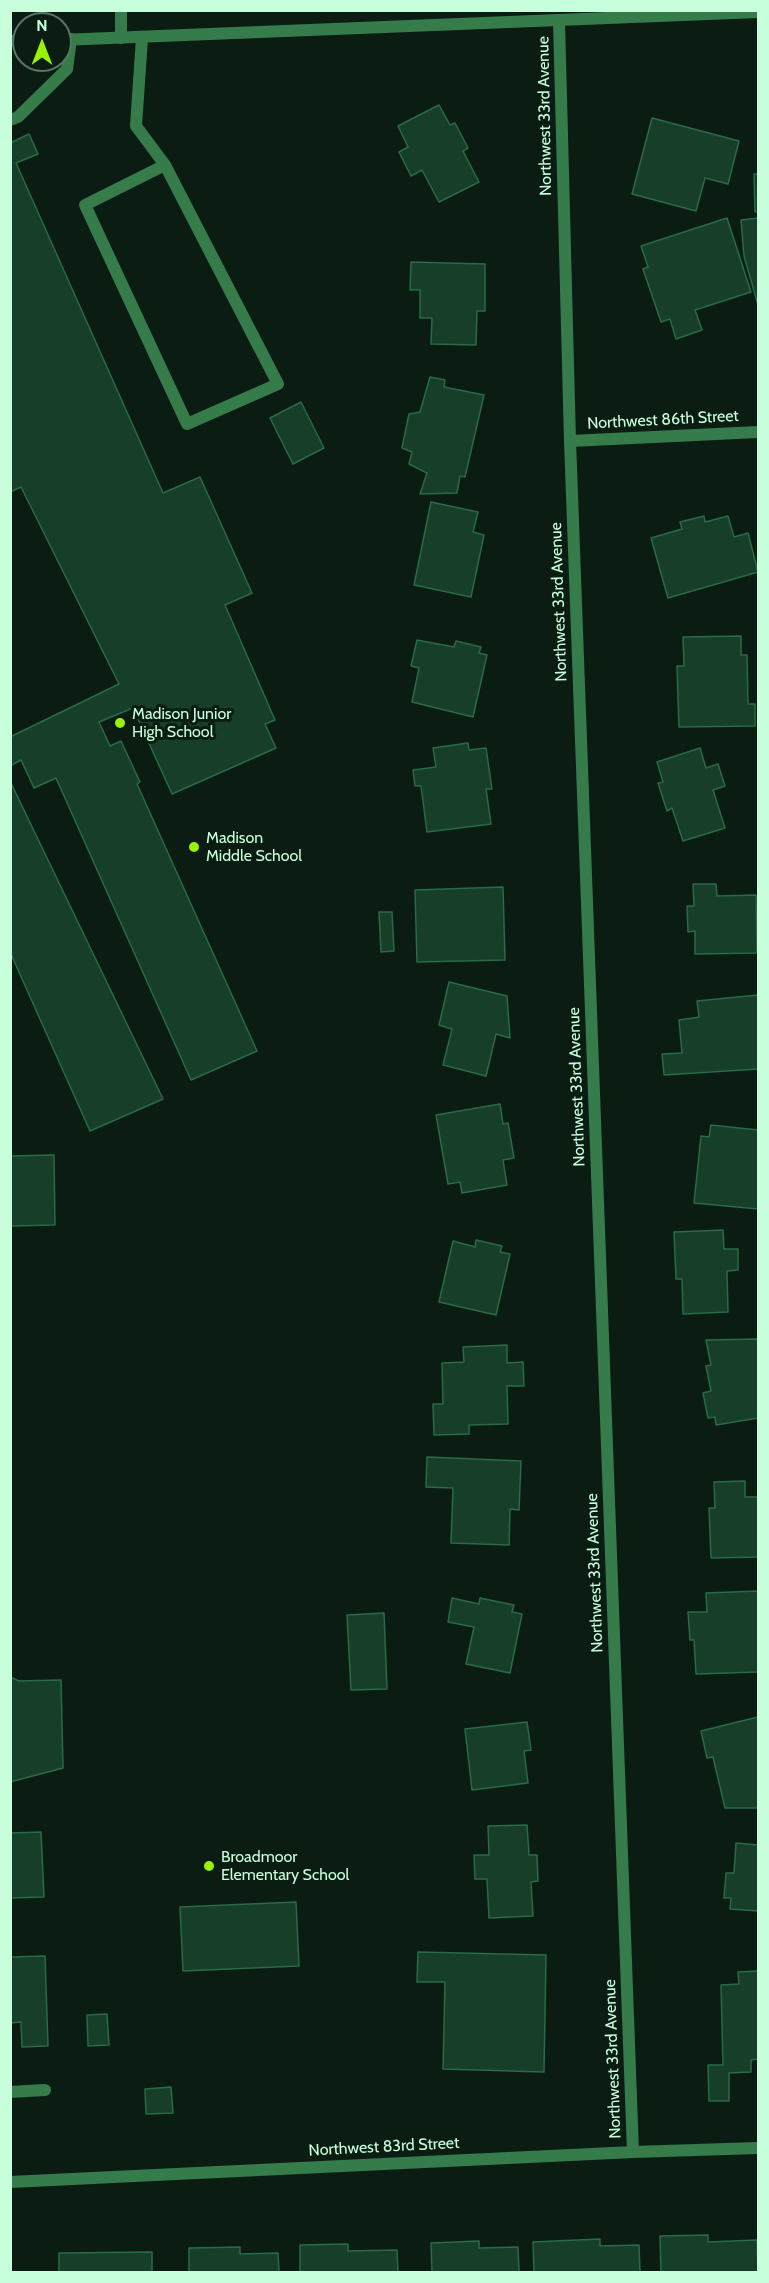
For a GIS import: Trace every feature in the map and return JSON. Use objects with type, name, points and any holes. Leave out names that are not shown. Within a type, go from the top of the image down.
[{"type":"street","points":[[121,10],[121,38]]},
{"type":"street","points":[[72,39],[559,21],[578,16],[759,12]]},
{"type":"street","name":"Northwest 33rd Avenue","points":[[559,21],[570,441],[633,2152]]},
{"type":"street","points":[[142,38],[136,126],[165,165],[278,384],[187,424],[85,205],[165,165]]},
{"type":"street","points":[[10,120],[18,117],[64,72]]},
{"type":"street","name":"Northwest 86th Street","points":[[570,441],[759,432]]},
{"type":"street","points":[[10,2092],[45,2090]]},
{"type":"street","name":"Northwest 83rd Street","points":[[10,2182],[759,2148]]},
{"type":"building","points":[[439,105],[450,125],[455,123],[468,148],[463,151],[479,182],[439,202],[422,170],[411,176],[399,152],[408,147],[398,126]]},
{"type":"building","points":[[652,118],[739,141],[728,184],[705,178],[696,211],[632,194]]},
{"type":"building","points":[[29,134],[38,154],[16,163],[163,493],[200,477],[252,593],[225,605],[275,720],[265,724],[276,748],[172,794],[133,708],[99,722],[110,746],[121,741],[140,782],[137,784],[257,1051],[191,1080],[56,778],[34,788],[21,760],[10,766],[10,737],[119,684],[21,487],[10,492],[10,143]]},
{"type":"building","points":[[754,174],[758,174],[758,212],[755,212]]},
{"type":"building","points":[[727,218],[751,292],[695,310],[702,330],[676,339],[670,319],[661,322],[643,269],[648,267],[641,246]]},
{"type":"building","points":[[758,218],[758,305],[744,256],[741,220]]},
{"type":"building","points":[[411,262],[485,264],[485,311],[477,311],[476,345],[431,344],[432,318],[420,318],[420,290],[410,290]]},
{"type":"building","points":[[430,377],[445,380],[444,387],[484,395],[465,477],[460,476],[457,493],[420,494],[427,473],[409,464],[412,452],[402,448],[409,414],[420,412]]},
{"type":"building","points":[[301,402],[324,448],[293,464],[270,418]]},
{"type":"building","points":[[431,502],[478,512],[473,532],[484,535],[471,597],[414,585]]},
{"type":"building","points":[[704,516],[705,522],[728,516],[734,537],[748,533],[758,572],[668,598],[651,538],[682,529],[680,522]]},
{"type":"building","points":[[741,636],[741,655],[747,655],[748,704],[755,704],[755,726],[679,727],[677,666],[684,666],[683,637]]},
{"type":"building","points":[[417,640],[454,647],[456,641],[481,647],[479,653],[487,655],[473,717],[412,702],[419,668],[411,666]]},
{"type":"building","points":[[468,743],[469,750],[486,748],[492,789],[486,789],[491,824],[427,832],[421,786],[415,786],[413,770],[436,767],[433,748]]},
{"type":"building","points":[[700,748],[706,768],[718,764],[725,786],[713,790],[725,828],[683,841],[672,808],[667,811],[658,783],[663,782],[657,762]]},
{"type":"building","points":[[10,781],[163,1099],[90,1131],[10,952]]},
{"type":"building","points":[[693,884],[716,884],[717,896],[756,895],[757,953],[695,954],[695,931],[688,932],[687,906],[694,906]]},
{"type":"building","points":[[503,887],[505,960],[417,962],[415,890]]},
{"type":"building","points":[[379,912],[392,912],[394,951],[381,952]]},
{"type":"building","points":[[449,982],[507,996],[510,1038],[496,1034],[486,1076],[443,1065],[452,1029],[439,1025]]},
{"type":"building","points":[[758,995],[758,1069],[664,1075],[662,1054],[682,1053],[679,1020],[699,1017],[697,1001]]},
{"type":"building","points":[[500,1104],[503,1124],[508,1123],[514,1158],[503,1160],[507,1185],[462,1193],[460,1182],[448,1184],[436,1115]]},
{"type":"building","points":[[711,1125],[758,1130],[758,1209],[694,1203],[701,1136],[709,1137]]},
{"type":"building","points":[[54,1155],[55,1225],[10,1226],[10,1156]]},
{"type":"building","points":[[723,1230],[724,1249],[738,1249],[738,1270],[727,1271],[728,1312],[683,1314],[682,1279],[676,1279],[674,1232]]},
{"type":"building","points":[[476,1240],[502,1246],[500,1252],[510,1254],[496,1315],[439,1302],[453,1241],[475,1247]]},
{"type":"building","points":[[758,1339],[758,1418],[716,1425],[715,1417],[708,1418],[703,1393],[711,1391],[706,1366],[711,1365],[706,1340]]},
{"type":"building","points":[[507,1345],[507,1363],[523,1362],[524,1386],[507,1386],[508,1424],[469,1425],[469,1434],[434,1435],[433,1404],[443,1404],[442,1363],[464,1362],[463,1347]]},
{"type":"building","points":[[427,1457],[521,1461],[519,1510],[510,1509],[509,1545],[451,1543],[453,1488],[426,1487]]},
{"type":"building","points":[[745,1481],[745,1497],[758,1497],[758,1557],[711,1558],[709,1508],[715,1508],[714,1482]]},
{"type":"building","points":[[758,1591],[758,1672],[696,1674],[694,1640],[690,1640],[688,1612],[707,1612],[706,1593]]},
{"type":"building","points":[[452,1598],[479,1604],[480,1598],[514,1605],[512,1612],[522,1614],[510,1673],[466,1664],[474,1627],[448,1622]]},
{"type":"building","points":[[384,1613],[387,1689],[351,1690],[347,1615]]},
{"type":"building","points":[[10,1677],[19,1681],[61,1680],[63,1768],[10,1782]]},
{"type":"building","points":[[758,1717],[758,1808],[725,1808],[713,1757],[707,1758],[701,1731]]},
{"type":"building","points":[[527,1722],[531,1750],[524,1751],[528,1783],[472,1790],[465,1729]]},
{"type":"building","points":[[527,1825],[529,1855],[537,1855],[538,1881],[531,1882],[533,1916],[489,1918],[487,1879],[475,1879],[474,1855],[489,1855],[488,1826]]},
{"type":"building","points":[[41,1832],[44,1897],[10,1898],[10,1833]]},
{"type":"building","points":[[736,1843],[758,1845],[758,1911],[730,1909],[731,1898],[724,1898],[726,1873],[734,1873]]},
{"type":"building","points":[[296,1902],[299,1966],[183,1971],[180,1907]]},
{"type":"building","points":[[418,1952],[546,1955],[544,2072],[443,2069],[445,1982],[417,1982]]},
{"type":"building","points":[[45,1956],[48,2046],[22,2047],[21,2022],[10,2023],[10,1957]]},
{"type":"building","points":[[758,1971],[758,2059],[751,2060],[751,2072],[729,2073],[729,2101],[709,2101],[708,2065],[723,2065],[721,1985],[739,1984],[738,1972]]},
{"type":"building","points":[[107,2014],[109,2045],[88,2046],[87,2015]]},
{"type":"building","points":[[171,2087],[173,2113],[146,2114],[145,2089]]},
{"type":"building","points":[[708,2235],[708,2242],[757,2240],[758,2272],[661,2272],[660,2236]]},
{"type":"building","points":[[600,2239],[600,2246],[639,2245],[640,2272],[534,2272],[533,2242]]},
{"type":"building","points":[[479,2241],[479,2248],[518,2247],[519,2272],[432,2272],[431,2243]]},
{"type":"building","points":[[348,2244],[348,2251],[397,2250],[398,2272],[300,2272],[300,2245]]},
{"type":"building","points":[[240,2247],[240,2254],[278,2253],[279,2272],[189,2272],[189,2248]]},
{"type":"building","points":[[152,2252],[152,2272],[59,2272],[59,2253]]},
{"type":"place","name":"Madison Junior High School","points":[[120,723]]},
{"type":"place","name":"Madison Middle School","points":[[194,847]]},
{"type":"place","name":"Broadmoor Elementary School","points":[[209,1866]]}]
